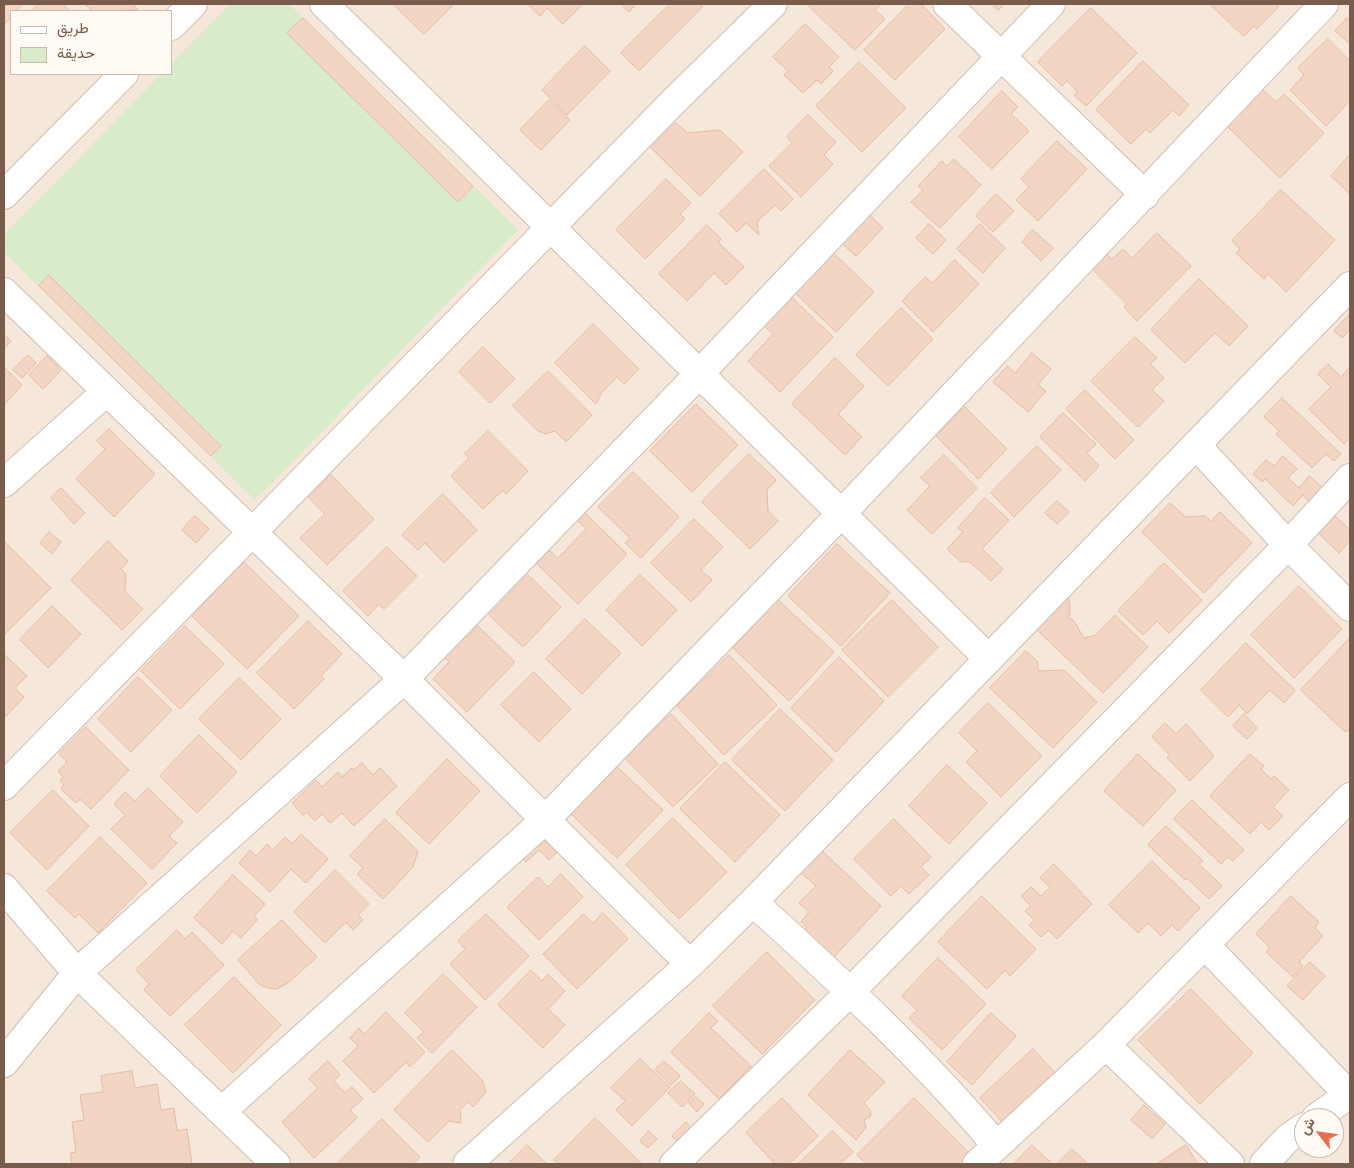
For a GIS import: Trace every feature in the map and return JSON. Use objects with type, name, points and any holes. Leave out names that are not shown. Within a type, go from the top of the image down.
[{"type":"street","points":[[172,25],[193,4]]},
{"type":"street","points":[[324,4],[989,658]]},
{"type":"street","points":[[4,786],[552,228],[674,101],[773,4]]},
{"type":"street","points":[[948,4],[1000,57],[1145,195]]},
{"type":"street","points":[[4,1063],[77,973],[404,679],[700,374],[1051,4]]},
{"type":"street","points":[[222,1111],[546,819],[841,514],[1324,4]]},
{"type":"street","points":[[4,196],[123,75]]},
{"type":"street","points":[[467,1164],[690,964],[753,902],[1350,286]]},
{"type":"street","points":[[4,292],[404,679],[690,964]]},
{"type":"street","points":[[4,483],[106,392]]},
{"type":"street","points":[[1196,446],[1288,545],[1350,607]]},
{"type":"street","points":[[674,1164],[851,991],[1288,545],[1350,478]]},
{"type":"street","points":[[753,902],[851,991],[954,1095],[986,1155],[1106,1045],[1206,946],[1350,798]]},
{"type":"street","points":[[4,888],[77,973],[276,1164]]},
{"type":"street","points":[[1206,946],[1350,1095],[1331,1108]]},
{"type":"street","points":[[1106,1045],[1230,1164]]},
{"type":"street","points":[[1264,1164],[1294,1134]]},
{"type":"shaded area","points":[[4,4],[1350,4],[1350,1164],[4,1164]]},
{"type":"green space","points":[[230,4],[289,4],[518,230],[255,500],[4,252],[4,235],[160,75],[172,75],[172,63]]},
{"type":"building","points":[[4,4],[23,4],[17,10],[10,10],[10,18],[4,25]]},
{"type":"building","points":[[39,4],[63,4],[69,10],[33,10]]},
{"type":"building","points":[[85,4],[133,4],[138,10],[92,10]]},
{"type":"building","points":[[393,4],[454,4],[424,34]]},
{"type":"building","points":[[528,4],[583,4],[563,24],[547,8],[540,16]]},
{"type":"building","points":[[621,4],[636,4],[629,12]]},
{"type":"building","points":[[670,4],[701,4],[703,6],[639,71],[621,53]]},
{"type":"building","points":[[807,4],[881,4],[875,10],[885,19],[855,50]]},
{"type":"building","points":[[909,4],[921,4],[945,29],[895,80],[864,50]]},
{"type":"building","points":[[992,4],[1004,4],[998,10]]},
{"type":"building","points":[[1210,4],[1277,4],[1279,6],[1257,29],[1254,26],[1244,36]]},
{"type":"building","points":[[1091,8],[1137,53],[1086,106],[1074,95],[1078,92],[1067,81],[1062,86],[1038,62]]},
{"type":"building","points":[[303,18],[473,186],[458,202],[287,33]]},
{"type":"building","points":[[1347,18],[1350,21],[1350,44],[1335,31]]},
{"type":"building","points":[[805,24],[839,57],[829,67],[833,71],[821,84],[817,80],[803,93],[784,75],[788,71],[773,57]]},
{"type":"building","points":[[1328,39],[1350,61],[1350,101],[1326,126],[1290,90],[1304,75],[1298,68]]},
{"type":"building","points":[[585,46],[610,71],[567,115],[542,90]]},
{"type":"building","points":[[1143,61],[1189,105],[1179,116],[1173,110],[1150,133],[1146,129],[1131,144],[1096,110]]},
{"type":"building","points":[[859,62],[906,108],[862,152],[816,106]]},
{"type":"building","points":[[1263,90],[1276,102],[1284,94],[1324,133],[1280,178],[1228,127]]},
{"type":"building","points":[[1002,91],[1018,107],[1011,114],[1029,131],[992,169],[959,137]]},
{"type":"building","points":[[549,100],[570,120],[541,150],[520,130]]},
{"type":"building","points":[[808,115],[836,142],[824,155],[833,164],[801,197],[769,166],[792,143],[787,137]]},
{"type":"building","points":[[676,123],[687,133],[720,130],[743,152],[700,196],[651,148]]},
{"type":"building","points":[[1057,141],[1087,169],[1038,221],[1016,200],[1029,187],[1021,179]]},
{"type":"building","points":[[1350,157],[1350,194],[1331,176]]},
{"type":"building","points":[[954,159],[981,185],[940,228],[911,202],[923,190],[918,186],[942,161],[947,166]]},
{"type":"building","points":[[764,169],[793,199],[781,211],[775,205],[761,218],[757,223],[759,235],[746,223],[737,232],[719,214]]},
{"type":"building","points":[[666,179],[691,203],[680,214],[685,219],[645,259],[616,230]]},
{"type":"building","points":[[1281,190],[1335,240],[1286,292],[1268,274],[1264,279],[1236,253],[1240,249],[1232,241]]},
{"type":"building","points":[[996,194],[1014,211],[993,232],[976,216]]},
{"type":"building","points":[[868,213],[883,228],[856,256],[840,242]]},
{"type":"building","points":[[929,224],[946,240],[933,254],[916,238]]},
{"type":"building","points":[[980,224],[1005,248],[983,273],[957,249]]},
{"type":"building","points":[[707,225],[721,239],[718,242],[744,267],[726,285],[714,273],[687,301],[659,274]]},
{"type":"building","points":[[1033,230],[1053,248],[1041,261],[1022,242]]},
{"type":"building","points":[[1157,233],[1191,266],[1137,321],[1124,307],[1127,304],[1090,267],[1100,248],[1112,259],[1123,249],[1132,258]]},
{"type":"building","points":[[827,247],[874,292],[836,332],[789,287]]},
{"type":"building","points":[[955,260],[979,284],[933,332],[902,301],[925,277],[932,283]]},
{"type":"building","points":[[49,275],[221,446],[211,456],[39,286]]},
{"type":"building","points":[[1199,279],[1248,326],[1229,346],[1215,333],[1185,363],[1151,330]]},
{"type":"building","points":[[785,291],[833,337],[780,392],[748,361],[773,334],[758,320]]},
{"type":"building","points":[[901,308],[933,339],[888,386],[856,355]]},
{"type":"building","points":[[1349,315],[1350,330],[1342,338],[1334,331]]},
{"type":"building","points":[[593,324],[639,369],[624,384],[617,377],[602,392],[596,404],[555,363]]},
{"type":"building","points":[[4,334],[11,341],[4,349]]},
{"type":"building","points":[[1135,337],[1157,358],[1150,364],[1164,378],[1152,390],[1164,401],[1138,427],[1091,381]]},
{"type":"building","points":[[483,347],[515,379],[490,403],[459,372]]},
{"type":"building","points":[[1032,353],[1051,369],[1038,385],[1046,391],[1028,412],[993,382],[1007,366],[1015,373]]},
{"type":"building","points":[[28,355],[36,363],[22,378],[13,370]]},
{"type":"building","points":[[47,356],[61,370],[43,389],[29,375]]},
{"type":"building","points":[[835,358],[864,386],[838,414],[862,437],[845,455],[792,404]]},
{"type":"building","points":[[1328,364],[1341,377],[1350,367],[1350,437],[1344,444],[1309,409],[1331,387],[1318,374]]},
{"type":"building","points":[[4,367],[22,385],[4,405]]},
{"type":"building","points":[[548,371],[592,415],[566,442],[555,431],[546,434],[538,431],[513,406]]},
{"type":"building","points":[[1085,390],[1134,440],[1115,459],[1066,409]]},
{"type":"building","points":[[1282,398],[1341,454],[1334,461],[1326,454],[1312,468],[1276,434],[1279,431],[1264,417]]},
{"type":"building","points":[[696,404],[738,445],[692,492],[650,451]]},
{"type":"building","points":[[965,407],[1007,449],[978,479],[936,436]]},
{"type":"building","points":[[1063,413],[1096,444],[1087,453],[1099,466],[1085,481],[1040,437]]},
{"type":"building","points":[[109,429],[155,474],[114,517],[76,479],[105,449],[97,441]]},
{"type":"building","points":[[488,431],[528,471],[506,494],[503,490],[483,509],[451,476],[469,458],[465,454]]},
{"type":"building","points":[[1037,446],[1061,470],[1014,517],[991,493]]},
{"type":"building","points":[[749,454],[776,480],[767,490],[768,511],[778,521],[750,549],[702,502]]},
{"type":"building","points":[[944,455],[977,488],[932,534],[907,510],[930,486],[921,478]]},
{"type":"building","points":[[1283,456],[1297,469],[1288,478],[1299,488],[1309,476],[1322,487],[1309,501],[1303,495],[1293,506],[1265,479],[1262,482],[1253,474],[1266,460],[1274,466]]},
{"type":"building","points":[[633,472],[679,517],[641,558],[625,543],[630,538],[598,507]]},
{"type":"building","points":[[331,475],[374,519],[327,565],[300,538],[325,514],[309,498]]},
{"type":"building","points":[[61,488],[85,513],[74,524],[51,498]]},
{"type":"building","points":[[443,494],[477,530],[444,563],[425,543],[418,550],[402,535]]},
{"type":"building","points":[[985,498],[1009,520],[982,549],[1003,569],[991,581],[970,562],[961,562],[947,549],[963,532],[958,528]]},
{"type":"building","points":[[1057,501],[1069,512],[1057,524],[1045,513]]},
{"type":"building","points":[[1170,503],[1186,517],[1205,516],[1211,521],[1220,512],[1252,543],[1204,593],[1142,532]]},
{"type":"building","points":[[583,511],[627,554],[578,604],[531,558],[543,545],[558,558],[586,529],[576,519]]},
{"type":"building","points":[[1333,514],[1350,530],[1350,541],[1339,553],[1316,531]]},
{"type":"building","points":[[195,516],[209,529],[196,543],[182,530]]},
{"type":"building","points":[[694,519],[723,547],[701,570],[712,580],[691,602],[651,563]]},
{"type":"building","points":[[49,532],[61,542],[52,554],[40,543]]},
{"type":"building","points":[[4,541],[51,588],[4,635]]},
{"type":"building","points":[[108,541],[128,561],[121,569],[126,574],[125,592],[143,609],[122,630],[71,580]]},
{"type":"building","points":[[837,544],[890,593],[841,646],[788,596]]},
{"type":"building","points":[[387,547],[417,576],[384,609],[379,604],[368,616],[343,591]]},
{"type":"building","points":[[244,562],[299,616],[247,669],[192,616]]},
{"type":"building","points":[[1164,563],[1202,600],[1169,633],[1157,621],[1143,635],[1118,611]]},
{"type":"building","points":[[528,575],[561,607],[523,647],[489,615]]},
{"type":"building","points":[[640,575],[677,610],[642,646],[606,610]]},
{"type":"building","points":[[1299,586],[1342,629],[1294,678],[1251,635]]},
{"type":"building","points":[[1063,598],[1069,599],[1070,613],[1068,617],[1074,621],[1084,638],[1096,635],[1115,615],[1148,647],[1103,693],[1032,625]]},
{"type":"building","points":[[778,600],[834,652],[789,701],[733,648]]},
{"type":"building","points":[[892,600],[938,647],[888,697],[842,650]]},
{"type":"building","points":[[52,606],[81,634],[48,668],[20,640]]},
{"type":"building","points":[[585,619],[621,653],[582,694],[546,659]]},
{"type":"building","points":[[308,621],[342,654],[321,676],[324,679],[294,709],[257,673]]},
{"type":"building","points":[[185,626],[224,664],[180,709],[141,671]]},
{"type":"building","points":[[478,626],[515,662],[467,712],[433,679],[449,662],[442,655],[459,630],[467,637]]},
{"type":"building","points":[[1350,638],[1350,732],[1347,730],[1345,732],[1301,690]]},
{"type":"building","points":[[1246,643],[1295,690],[1284,703],[1270,690],[1247,714],[1239,705],[1228,717],[1201,690]]},
{"type":"building","points":[[1026,651],[1038,662],[1038,671],[1064,670],[1097,702],[1053,748],[990,688]]},
{"type":"building","points":[[4,654],[27,676],[15,688],[24,697],[4,718]]},
{"type":"building","points":[[729,655],[777,705],[724,755],[677,706]]},
{"type":"building","points":[[839,657],[884,701],[836,752],[791,708]]},
{"type":"building","points":[[534,672],[571,709],[539,742],[501,705]]},
{"type":"building","points":[[138,677],[172,710],[131,752],[98,719]]},
{"type":"building","points":[[239,678],[281,719],[241,760],[199,719]]},
{"type":"building","points":[[988,703],[1042,756],[1001,797],[966,762],[977,751],[959,733]]},
{"type":"building","points":[[780,709],[833,760],[785,811],[732,760]]},
{"type":"building","points":[[671,714],[718,764],[673,807],[625,758]]},
{"type":"building","points":[[1244,714],[1257,728],[1247,739],[1233,726]]},
{"type":"building","points":[[1165,723],[1176,734],[1186,724],[1214,756],[1190,781],[1167,758],[1170,755],[1152,737]]},
{"type":"building","points":[[86,727],[129,770],[91,809],[80,799],[76,803],[61,789],[64,785],[60,781],[63,777],[58,771],[67,762],[59,754]]},
{"type":"building","points":[[199,735],[237,772],[197,813],[160,776]]},
{"type":"building","points":[[1138,754],[1176,790],[1143,826],[1104,791]]},
{"type":"building","points":[[1250,754],[1264,766],[1261,769],[1271,779],[1274,776],[1289,790],[1273,807],[1283,816],[1269,830],[1261,822],[1250,834],[1210,796]]},
{"type":"building","points":[[447,759],[480,791],[429,844],[396,813]]},
{"type":"building","points":[[725,762],[780,815],[735,862],[680,809]]},
{"type":"building","points":[[362,763],[373,775],[380,768],[397,786],[354,826],[342,813],[330,823],[322,814],[315,821],[307,812],[303,815],[292,803],[316,780],[322,787],[338,772],[342,777],[352,768],[354,770]]},
{"type":"building","points":[[615,765],[663,810],[617,858],[570,813]]},
{"type":"building","points":[[947,765],[987,803],[949,844],[909,806]]},
{"type":"building","points":[[148,788],[183,822],[169,836],[177,843],[152,869],[111,829],[125,815],[114,804],[125,792],[135,801]]},
{"type":"building","points":[[53,790],[89,826],[47,870],[10,833]]},
{"type":"building","points":[[1192,800],[1244,850],[1233,861],[1228,857],[1221,864],[1174,819]]},
{"type":"building","points":[[673,818],[727,872],[679,919],[626,865]]},
{"type":"building","points":[[385,819],[418,851],[413,867],[383,899],[357,874],[363,868],[350,856]]},
{"type":"building","points":[[894,819],[931,857],[921,867],[929,875],[909,894],[901,886],[891,896],[854,859]]},
{"type":"building","points":[[1166,826],[1203,861],[1199,864],[1222,886],[1209,899],[1187,878],[1185,880],[1148,845]]},
{"type":"building","points":[[301,834],[328,859],[306,883],[291,869],[270,892],[239,863],[250,850],[256,856],[267,844],[273,850],[285,837],[292,844]]},
{"type":"building","points":[[540,834],[557,852],[549,860],[539,850],[526,862],[519,855]]},
{"type":"building","points":[[100,837],[147,883],[98,933],[79,914],[75,918],[47,891]]},
{"type":"building","points":[[821,850],[881,906],[833,958],[803,931],[807,928],[801,922],[809,912],[799,903],[816,886],[800,872]]},
{"type":"building","points":[[1152,861],[1200,908],[1178,931],[1172,925],[1161,936],[1148,923],[1138,933],[1109,905]]},
{"type":"building","points":[[1054,864],[1092,904],[1057,939],[1049,930],[1041,937],[1029,925],[1034,920],[1025,911],[1031,906],[1021,896],[1031,887],[1041,896],[1050,887],[1040,878]]},
{"type":"building","points":[[335,870],[369,904],[358,915],[363,920],[353,930],[346,922],[325,943],[294,912]]},
{"type":"building","points":[[561,874],[583,897],[539,940],[507,907],[538,877],[548,887]]},
{"type":"building","points":[[233,875],[265,904],[254,916],[257,920],[241,938],[233,931],[222,944],[194,918]]},
{"type":"building","points":[[982,896],[1036,949],[1010,976],[1005,970],[987,989],[938,942]]},
{"type":"building","points":[[1291,896],[1319,922],[1315,928],[1323,936],[1299,962],[1303,966],[1293,977],[1266,952],[1270,948],[1256,934]]},
{"type":"building","points":[[603,913],[628,939],[577,989],[543,954],[583,914],[593,923]]},
{"type":"building","points":[[486,914],[529,956],[485,1000],[450,964],[465,949],[458,941]]},
{"type":"building","points":[[282,920],[317,957],[288,983],[277,989],[267,988],[259,984],[238,960]]},
{"type":"building","points":[[177,930],[185,939],[192,932],[224,965],[170,1016],[144,990],[149,984],[136,970]]},
{"type":"building","points":[[767,952],[815,1000],[762,1054],[713,1006]]},
{"type":"building","points":[[938,958],[986,1004],[942,1050],[909,1018],[917,1010],[902,996]]},
{"type":"building","points":[[1310,962],[1325,976],[1303,1000],[1287,986]]},
{"type":"building","points":[[531,970],[542,981],[548,974],[565,991],[548,1009],[565,1025],[543,1048],[498,1005]]},
{"type":"building","points":[[443,974],[477,1007],[432,1053],[417,1038],[424,1032],[405,1013]]},
{"type":"building","points":[[234,977],[281,1025],[233,1073],[185,1025]]},
{"type":"building","points":[[1191,989],[1253,1053],[1200,1104],[1138,1040]]},
{"type":"building","points":[[386,1012],[425,1052],[410,1067],[406,1062],[374,1093],[343,1061],[358,1046],[350,1038],[359,1028],[364,1034]]},
{"type":"building","points":[[709,1013],[718,1021],[711,1028],[751,1066],[719,1099],[671,1052]]},
{"type":"building","points":[[991,1013],[1016,1036],[972,1085],[947,1062]]},
{"type":"building","points":[[1033,1049],[1058,1076],[1005,1125],[980,1098]]},
{"type":"building","points":[[452,1050],[482,1080],[486,1092],[473,1107],[468,1102],[460,1110],[461,1123],[449,1121],[428,1142],[394,1110]]},
{"type":"building","points":[[850,1050],[885,1082],[864,1103],[870,1110],[871,1116],[864,1120],[866,1127],[856,1140],[808,1095]]},
{"type":"building","points":[[640,1059],[670,1087],[632,1126],[616,1110],[625,1101],[611,1088]]},
{"type":"building","points":[[328,1061],[340,1075],[334,1081],[345,1093],[352,1087],[363,1099],[350,1110],[357,1118],[314,1158],[282,1122],[318,1088],[309,1079]]},
{"type":"building","points":[[664,1061],[680,1076],[671,1085],[655,1070]]},
{"type":"building","points":[[132,1071],[135,1088],[157,1084],[161,1110],[174,1108],[177,1131],[187,1129],[192,1164],[72,1164],[70,1153],[76,1152],[72,1122],[84,1120],[80,1095],[103,1092],[101,1076]]},
{"type":"building","points":[[681,1081],[695,1094],[682,1107],[668,1093]]},
{"type":"building","points":[[696,1097],[704,1104],[697,1112],[689,1103]]},
{"type":"building","points":[[782,1098],[818,1136],[789,1164],[775,1164],[746,1133]]},
{"type":"building","points":[[914,1098],[971,1155],[961,1164],[866,1164],[857,1155]]},
{"type":"building","points":[[1144,1105],[1165,1124],[1152,1139],[1131,1120]]},
{"type":"building","points":[[595,1118],[642,1164],[559,1164],[554,1160]]},
{"type":"building","points":[[382,1119],[420,1157],[413,1164],[337,1164]]},
{"type":"building","points":[[686,1122],[694,1130],[680,1144],[672,1136]]},
{"type":"building","points":[[649,1131],[657,1139],[648,1148],[640,1141]]},
{"type":"building","points":[[833,1131],[853,1152],[840,1164],[798,1164]]},
{"type":"building","points":[[527,1145],[547,1164],[508,1164]]},
{"type":"building","points":[[1032,1145],[1052,1164],[1014,1164]]},
{"type":"building","points":[[1186,1145],[1198,1164],[1157,1164]]},
{"type":"building","points":[[1072,1149],[1088,1164],[1057,1164]]}]
